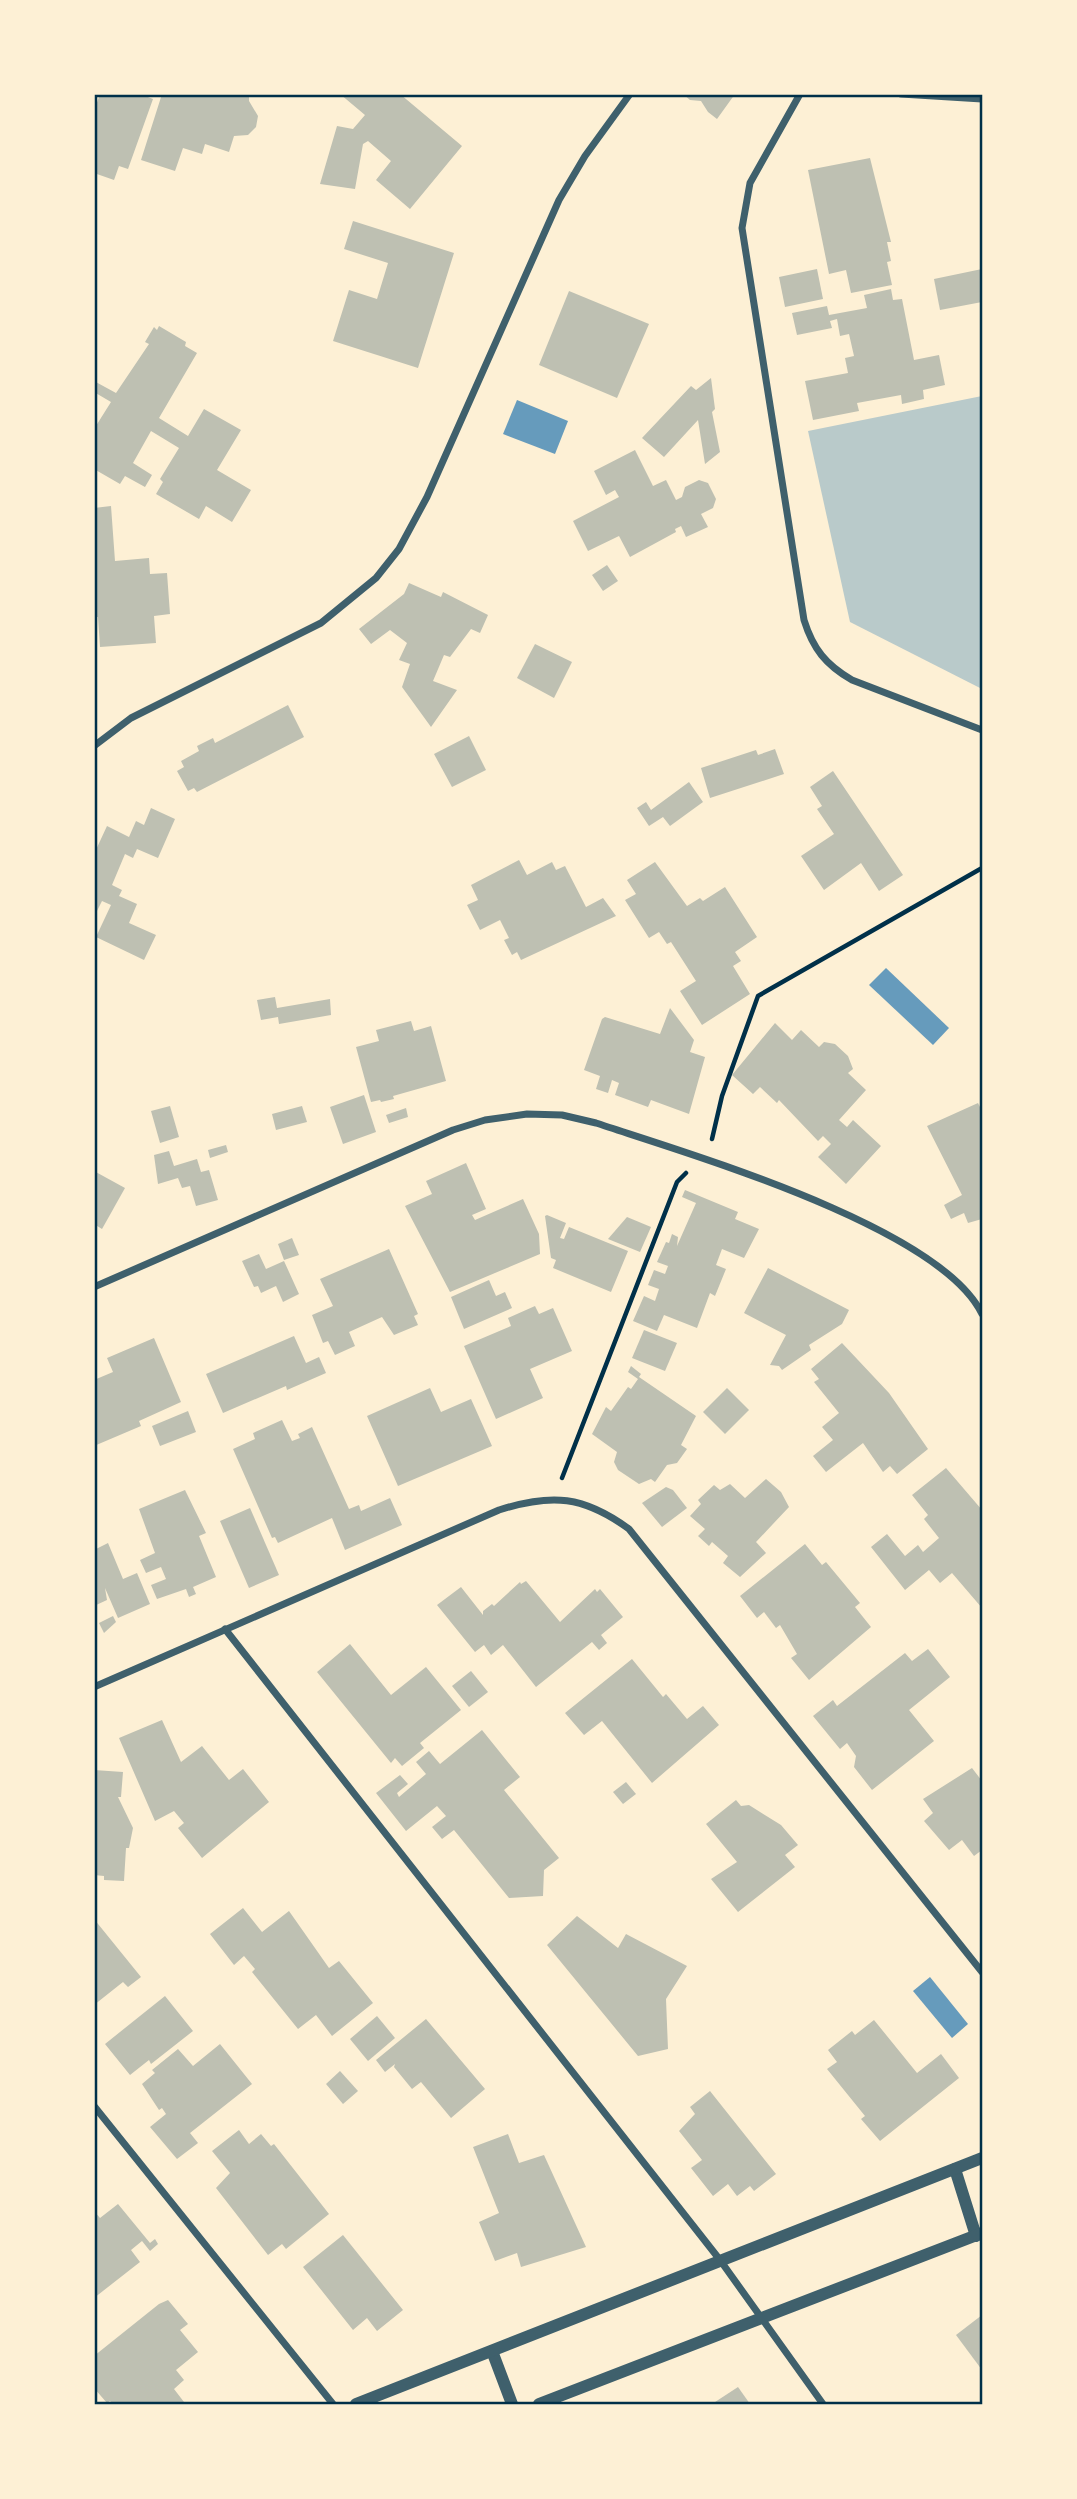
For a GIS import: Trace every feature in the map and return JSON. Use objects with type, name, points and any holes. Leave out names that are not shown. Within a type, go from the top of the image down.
[{"type":"street","points":[[94,746],[131,718],[321,623],[376,578],[399,549],[427,497],[559,200],[585,156],[629,94]]},
{"type":"street","points":[[800,94],[750,183],[742,228],[803,620],[820,657],[835,670],[852,680],[982,730]]},
{"type":"street","points":[[901,94],[982,99]]},
{"type":"street","points":[[94,1287],[423,1140],[485,1120],[527,1114],[562,1115],[596,1122],[816,1200],[920,1253],[960,1282],[980,1303],[982,1314]]},
{"type":"street","points":[[94,1687],[487,1515],[528,1500],[557,1498],[594,1508],[629,1529],[645,1547],[982,1972]]},
{"type":"street","points":[[225,1629],[720,2260],[823,2404]]},
{"type":"street","points":[[94,2106],[333,2404]]},
{"type":"street","points":[[356,2404],[982,2158]]},
{"type":"street","points":[[539,2404],[979,2234],[955,2169]]},
{"type":"street","points":[[492,2351],[512,2404]]},
{"type":"path","points":[[712,1138],[722,1096],[758,996],[982,867]]},
{"type":"path","points":[[562,1478],[677,1182]]},
{"type":"shaded area","points":[[982,396],[982,689],[850,622],[808,431]]},
{"type":"water","points":[[517,400],[568,421],[555,454],[503,434]]},
{"type":"water","points":[[886,968],[949,1028],[933,1045],[869,985]]},
{"type":"water","points":[[930,1977],[968,2024],[952,2038],[913,1991]]},
{"type":"building","points":[[100,94],[140,94],[153,99],[128,169],[119,166],[114,180],[94,173],[94,111]]},
{"type":"building","points":[[162,94],[249,94],[249,101],[258,116],[256,127],[248,135],[234,136],[229,152],[205,144],[202,154],[183,148],[175,171],[141,160]]},
{"type":"building","points":[[340,94],[400,94],[462,146],[410,209],[376,180],[391,161],[368,141],[363,144],[355,189],[320,184],[337,126],[353,129],[365,115]]},
{"type":"building","points":[[683,94],[735,94],[717,119],[701,101],[690,100]]},
{"type":"building","points":[[870,158],[891,242],[887,242],[891,261],[887,262],[892,285],[851,293],[846,270],[829,274],[808,170]]},
{"type":"building","points":[[353,221],[454,253],[418,368],[333,341],[349,290],[377,299],[388,263],[344,249]]},
{"type":"building","points":[[817,269],[823,299],[785,307],[779,277]]},
{"type":"building","points":[[982,269],[982,302],[940,310],[934,279]]},
{"type":"building","points":[[891,289],[893,300],[902,299],[914,360],[939,355],[945,385],[923,390],[924,399],[902,404],[901,395],[857,403],[859,411],[813,420],[805,381],[848,373],[845,358],[854,356],[849,334],[840,336],[837,319],[830,321],[832,328],[797,335],[792,313],[827,306],[829,315],[867,308],[864,295]]},
{"type":"building","points":[[569,291],[649,324],[617,398],[539,365]]},
{"type":"building","points":[[159,326],[186,342],[185,346],[197,353],[159,418],[188,436],[204,409],[241,430],[217,470],[251,490],[232,522],[206,506],[199,519],[156,494],[163,482],[160,479],[179,448],[151,431],[133,463],[152,475],[145,487],[125,476],[120,484],[94,469],[94,429],[111,402],[94,392],[94,381],[116,393],[149,344],[145,342],[154,327],[157,330]]},
{"type":"building","points":[[711,378],[715,409],[712,412],[720,452],[705,464],[698,420],[664,457],[642,438],[691,386],[696,390]]},
{"type":"building","points":[[635,450],[653,486],[666,480],[676,500],[682,497],[685,487],[699,480],[708,483],[716,499],[713,508],[701,514],[708,527],[686,537],[681,526],[675,529],[676,532],[630,557],[619,536],[588,551],[573,521],[619,497],[615,490],[606,495],[594,471]]},
{"type":"building","points":[[111,506],[115,561],[149,558],[150,574],[167,573],[170,614],[154,616],[156,643],[100,647],[98,617],[94,617],[94,508]]},
{"type":"building","points":[[607,565],[618,581],[603,591],[592,575]]},
{"type":"building","points":[[409,583],[441,597],[443,592],[488,615],[480,633],[471,629],[450,657],[444,655],[433,681],[457,690],[431,727],[402,687],[410,664],[399,660],[407,643],[390,630],[371,644],[359,629],[404,594]]},
{"type":"building","points":[[535,644],[572,662],[554,698],[517,678]]},
{"type":"building","points":[[288,705],[304,737],[197,792],[194,788],[188,791],[177,771],[184,767],[181,761],[199,751],[197,746],[213,738],[215,743]]},
{"type":"building","points":[[469,736],[486,770],[452,787],[434,754]]},
{"type":"building","points":[[775,749],[784,774],[710,798],[701,768],[756,750],[758,755]]},
{"type":"building","points":[[833,771],[903,875],[879,891],[861,863],[824,890],[801,856],[834,834],[817,809],[822,806],[810,787]]},
{"type":"building","points":[[689,782],[703,802],[670,826],[663,817],[649,826],[637,808],[646,802],[651,810]]},
{"type":"building","points":[[151,808],[175,819],[158,858],[137,849],[133,858],[125,854],[112,885],[122,890],[119,896],[137,904],[129,923],[156,935],[144,960],[96,937],[111,905],[102,901],[94,917],[94,854],[107,826],[129,837],[136,821],[144,825]]},
{"type":"building","points":[[519,860],[527,875],[552,862],[556,870],[565,866],[586,907],[603,898],[616,916],[521,960],[517,952],[512,955],[504,940],[509,938],[500,920],[480,930],[467,905],[478,900],[471,885]]},
{"type":"building","points":[[655,862],[687,906],[700,898],[703,901],[725,887],[757,937],[735,952],[741,961],[733,966],[750,994],[702,1025],[680,991],[696,981],[671,942],[667,944],[659,932],[649,938],[625,900],[636,894],[627,880]]},
{"type":"building","points":[[275,997],[277,1008],[330,999],[331,1015],[279,1024],[278,1017],[261,1020],[257,1000]]},
{"type":"building","points":[[670,1008],[694,1040],[690,1052],[705,1057],[689,1114],[651,1100],[648,1107],[615,1095],[619,1083],[612,1080],[608,1093],[596,1089],[600,1076],[584,1070],[602,1019],[605,1017],[660,1034]]},
{"type":"building","points":[[411,1021],[414,1031],[431,1026],[446,1081],[393,1096],[394,1099],[371,1102],[356,1047],[379,1041],[376,1030]]},
{"type":"building","points":[[775,1023],[792,1040],[801,1030],[819,1047],[824,1042],[835,1044],[848,1056],[853,1069],[848,1073],[866,1090],[839,1120],[847,1127],[853,1120],[881,1146],[846,1184],[818,1157],[831,1144],[823,1136],[818,1141],[779,1100],[777,1103],[760,1087],[753,1094],[732,1075]]},
{"type":"building","points":[[364,1095],[376,1132],[343,1144],[330,1107]]},
{"type":"building","points":[[978,1103],[982,1111],[982,1219],[968,1223],[964,1213],[951,1219],[944,1205],[962,1195],[927,1126]]},
{"type":"building","points":[[170,1106],[179,1137],[160,1143],[151,1111]]},
{"type":"building","points":[[302,1106],[307,1122],[276,1130],[272,1114]]},
{"type":"building","points":[[406,1108],[408,1117],[389,1123],[386,1115]]},
{"type":"building","points":[[226,1145],[228,1152],[210,1158],[208,1150]]},
{"type":"building","points":[[169,1151],[174,1166],[197,1159],[201,1172],[209,1170],[218,1200],[196,1206],[190,1186],[182,1188],[178,1178],[158,1184],[154,1155]]},
{"type":"building","points":[[466,1163],[486,1209],[472,1215],[475,1220],[523,1199],[539,1234],[540,1254],[450,1292],[405,1206],[432,1194],[426,1181]]},
{"type":"building","points":[[94,1171],[125,1188],[102,1229],[94,1224]]},
{"type":"building","points":[[685,1190],[738,1212],[735,1219],[759,1229],[744,1258],[722,1249],[716,1265],[726,1269],[715,1296],[710,1293],[697,1328],[664,1315],[657,1331],[633,1321],[644,1296],[655,1301],[659,1289],[648,1285],[654,1270],[665,1274],[668,1266],[657,1262],[672,1234],[678,1237],[677,1246],[696,1203],[682,1197]]},
{"type":"building","points":[[547,1215],[566,1223],[560,1238],[564,1239],[569,1227],[628,1251],[611,1292],[553,1268],[556,1260],[551,1258]]},
{"type":"building","points":[[627,1217],[651,1227],[640,1252],[608,1239]]},
{"type":"building","points":[[292,1238],[299,1255],[284,1260],[278,1244]]},
{"type":"building","points":[[389,1249],[418,1314],[414,1316],[418,1325],[394,1335],[382,1317],[349,1332],[355,1346],[335,1355],[328,1341],[323,1343],[312,1315],[333,1306],[320,1279]]},
{"type":"building","points":[[259,1254],[266,1269],[284,1261],[299,1294],[283,1302],[276,1286],[261,1293],[258,1286],[254,1287],[242,1261]]},
{"type":"building","points":[[768,1268],[849,1310],[842,1324],[809,1345],[811,1350],[782,1370],[779,1366],[770,1365],[786,1335],[744,1313]]},
{"type":"building","points":[[489,1280],[496,1296],[505,1292],[512,1308],[464,1329],[451,1297]]},
{"type":"building","points":[[535,1306],[539,1314],[553,1308],[572,1351],[530,1369],[543,1398],[496,1419],[464,1346],[511,1326],[508,1318]]},
{"type":"building","points":[[644,1330],[677,1343],[665,1371],[632,1358]]},
{"type":"building","points":[[294,1336],[306,1363],[319,1357],[326,1373],[287,1390],[286,1386],[223,1413],[206,1374]]},
{"type":"building","points":[[154,1338],[181,1402],[139,1421],[141,1426],[94,1446],[94,1380],[113,1372],[107,1358]]},
{"type":"building","points":[[842,1343],[889,1393],[928,1449],[897,1474],[890,1466],[883,1472],[863,1443],[826,1472],[813,1456],[833,1440],[822,1427],[839,1413],[814,1382],[819,1379],[811,1369]]},
{"type":"building","points":[[631,1366],[641,1374],[639,1377],[696,1416],[681,1445],[687,1449],[677,1463],[667,1465],[655,1482],[651,1479],[639,1484],[618,1470],[614,1462],[617,1452],[592,1434],[606,1407],[611,1411],[628,1387],[631,1389],[638,1379],[628,1372]]},
{"type":"building","points":[[430,1388],[441,1412],[471,1399],[492,1446],[398,1486],[367,1416]]},
{"type":"building","points":[[727,1388],[749,1410],[725,1434],[703,1412]]},
{"type":"building","points":[[188,1411],[196,1432],[160,1446],[152,1426]]},
{"type":"building","points":[[282,1420],[292,1441],[300,1438],[298,1434],[312,1427],[349,1509],[359,1505],[361,1511],[390,1498],[402,1525],[345,1550],[332,1518],[278,1543],[275,1537],[272,1538],[233,1449],[255,1439],[253,1433]]},
{"type":"building","points":[[946,1468],[982,1510],[982,1608],[952,1573],[940,1583],[929,1570],[905,1590],[871,1547],[887,1534],[905,1556],[918,1545],[923,1552],[939,1538],[924,1519],[928,1515],[912,1495]]},
{"type":"building","points":[[766,1479],[781,1492],[789,1507],[756,1542],[766,1553],[740,1577],[723,1563],[728,1556],[712,1542],[709,1546],[698,1536],[705,1529],[690,1516],[701,1504],[698,1500],[714,1485],[720,1490],[730,1484],[745,1498]]},
{"type":"building","points":[[666,1487],[673,1490],[687,1508],[662,1527],[642,1503]]},
{"type":"building","points":[[185,1490],[206,1533],[199,1536],[216,1577],[193,1587],[196,1594],[189,1597],[186,1589],[157,1599],[151,1585],[166,1579],[161,1567],[146,1573],[140,1560],[155,1553],[139,1509]]},
{"type":"building","points":[[250,1508],[279,1575],[249,1588],[220,1521]]},
{"type":"building","points":[[108,1543],[123,1579],[137,1573],[150,1604],[118,1618],[105,1588],[107,1600],[94,1606],[94,1550]]},
{"type":"building","points":[[805,1544],[822,1565],[826,1562],[860,1603],[855,1607],[871,1627],[809,1680],[791,1658],[797,1654],[780,1625],[776,1628],[764,1612],[757,1618],[740,1596]]},
{"type":"building","points":[[526,1581],[560,1622],[595,1589],[597,1592],[600,1589],[623,1617],[601,1635],[607,1643],[599,1650],[592,1642],[536,1687],[503,1645],[491,1655],[484,1645],[475,1652],[437,1605],[461,1587],[483,1615],[483,1611],[492,1604],[494,1606],[520,1582],[521,1584]]},
{"type":"building","points":[[113,1616],[116,1622],[104,1633],[99,1623]]},
{"type":"building","points":[[350,1644],[391,1695],[426,1667],[461,1710],[420,1743],[424,1748],[402,1766],[395,1758],[391,1763],[317,1672]]},
{"type":"building","points":[[928,1649],[950,1677],[909,1710],[934,1741],[872,1790],[854,1767],[856,1756],[847,1743],[840,1749],[813,1716],[833,1700],[837,1706],[905,1653],[912,1661]]},
{"type":"building","points":[[632,1659],[663,1697],[666,1694],[687,1719],[703,1706],[719,1725],[652,1783],[602,1721],[584,1735],[565,1713]]},
{"type":"building","points":[[471,1671],[488,1692],[469,1707],[452,1686]]},
{"type":"building","points":[[162,1720],[181,1762],[202,1746],[229,1780],[243,1769],[269,1802],[202,1858],[178,1828],[184,1823],[174,1811],[155,1821],[119,1738]]},
{"type":"building","points":[[482,1730],[520,1777],[504,1790],[559,1858],[544,1870],[543,1896],[509,1898],[454,1830],[442,1839],[432,1827],[446,1816],[437,1806],[406,1831],[376,1793],[400,1775],[408,1784],[397,1793],[399,1797],[426,1774],[416,1762],[429,1751],[440,1764]]},
{"type":"building","points":[[972,1768],[982,1781],[982,1850],[974,1856],[962,1840],[949,1850],[924,1821],[933,1813],[923,1799]]},
{"type":"building","points":[[94,1770],[123,1772],[121,1797],[118,1797],[133,1828],[129,1848],[126,1848],[124,1881],[104,1880],[104,1876],[94,1875]]},
{"type":"building","points":[[626,1782],[636,1794],[623,1804],[613,1792]]},
{"type":"building","points":[[736,1800],[741,1806],[749,1805],[781,1825],[798,1845],[785,1855],[795,1867],[738,1912],[711,1879],[737,1862],[706,1824]]},
{"type":"building","points":[[243,1908],[262,1932],[289,1911],[329,1968],[339,1961],[373,2003],[332,2036],[316,2015],[298,2029],[252,1972],[255,1969],[244,1956],[234,1965],[210,1934]]},
{"type":"building","points":[[577,1916],[618,1948],[626,1934],[687,1966],[666,1999],[668,2049],[638,2056],[547,1945]]},
{"type":"building","points":[[94,1919],[141,1977],[128,1987],[123,1982],[94,2005]]},
{"type":"building","points":[[165,1996],[193,2031],[151,2064],[149,2060],[130,2075],[105,2044]]},
{"type":"building","points":[[377,2016],[395,2038],[368,2061],[350,2039]]},
{"type":"building","points":[[426,2019],[485,2089],[451,2118],[421,2082],[412,2089],[394,2067],[395,2064],[385,2072],[376,2060]]},
{"type":"building","points":[[874,2020],[917,2073],[941,2054],[959,2078],[880,2141],[861,2119],[865,2116],[827,2069],[837,2062],[828,2050],[852,2031],[855,2035]]},
{"type":"building","points":[[220,2044],[252,2084],[190,2133],[198,2143],[177,2159],[150,2127],[166,2114],[162,2108],[159,2110],[142,2084],[155,2073],[152,2070],[178,2049],[193,2066]]},
{"type":"building","points":[[340,2071],[358,2091],[343,2104],[326,2084]]},
{"type":"building","points":[[710,2091],[776,2174],[754,2191],[750,2186],[737,2196],[728,2184],[713,2196],[691,2168],[702,2160],[679,2131],[695,2114],[690,2107]]},
{"type":"building","points":[[239,2130],[249,2144],[261,2134],[271,2146],[274,2144],[329,2214],[286,2249],[282,2244],[268,2255],[216,2188],[230,2173],[212,2151]]},
{"type":"building","points":[[508,2134],[519,2163],[544,2155],[586,2247],[521,2267],[517,2253],[495,2261],[479,2222],[499,2213],[473,2147]]},
{"type":"building","points":[[118,2204],[150,2243],[155,2239],[158,2244],[150,2251],[142,2241],[131,2250],[140,2262],[94,2298],[94,2211],[100,2218]]},
{"type":"building","points":[[343,2235],[403,2310],[377,2331],[367,2318],[353,2330],[303,2267]]},
{"type":"building","points":[[168,2300],[188,2324],[180,2330],[198,2352],[176,2370],[184,2380],[174,2389],[184,2402],[107,2403],[94,2388],[94,2356],[159,2304]]},
{"type":"building","points":[[982,2315],[982,2370],[956,2335]]},
{"type":"building","points":[[738,2387],[750,2404],[712,2404]]}]
